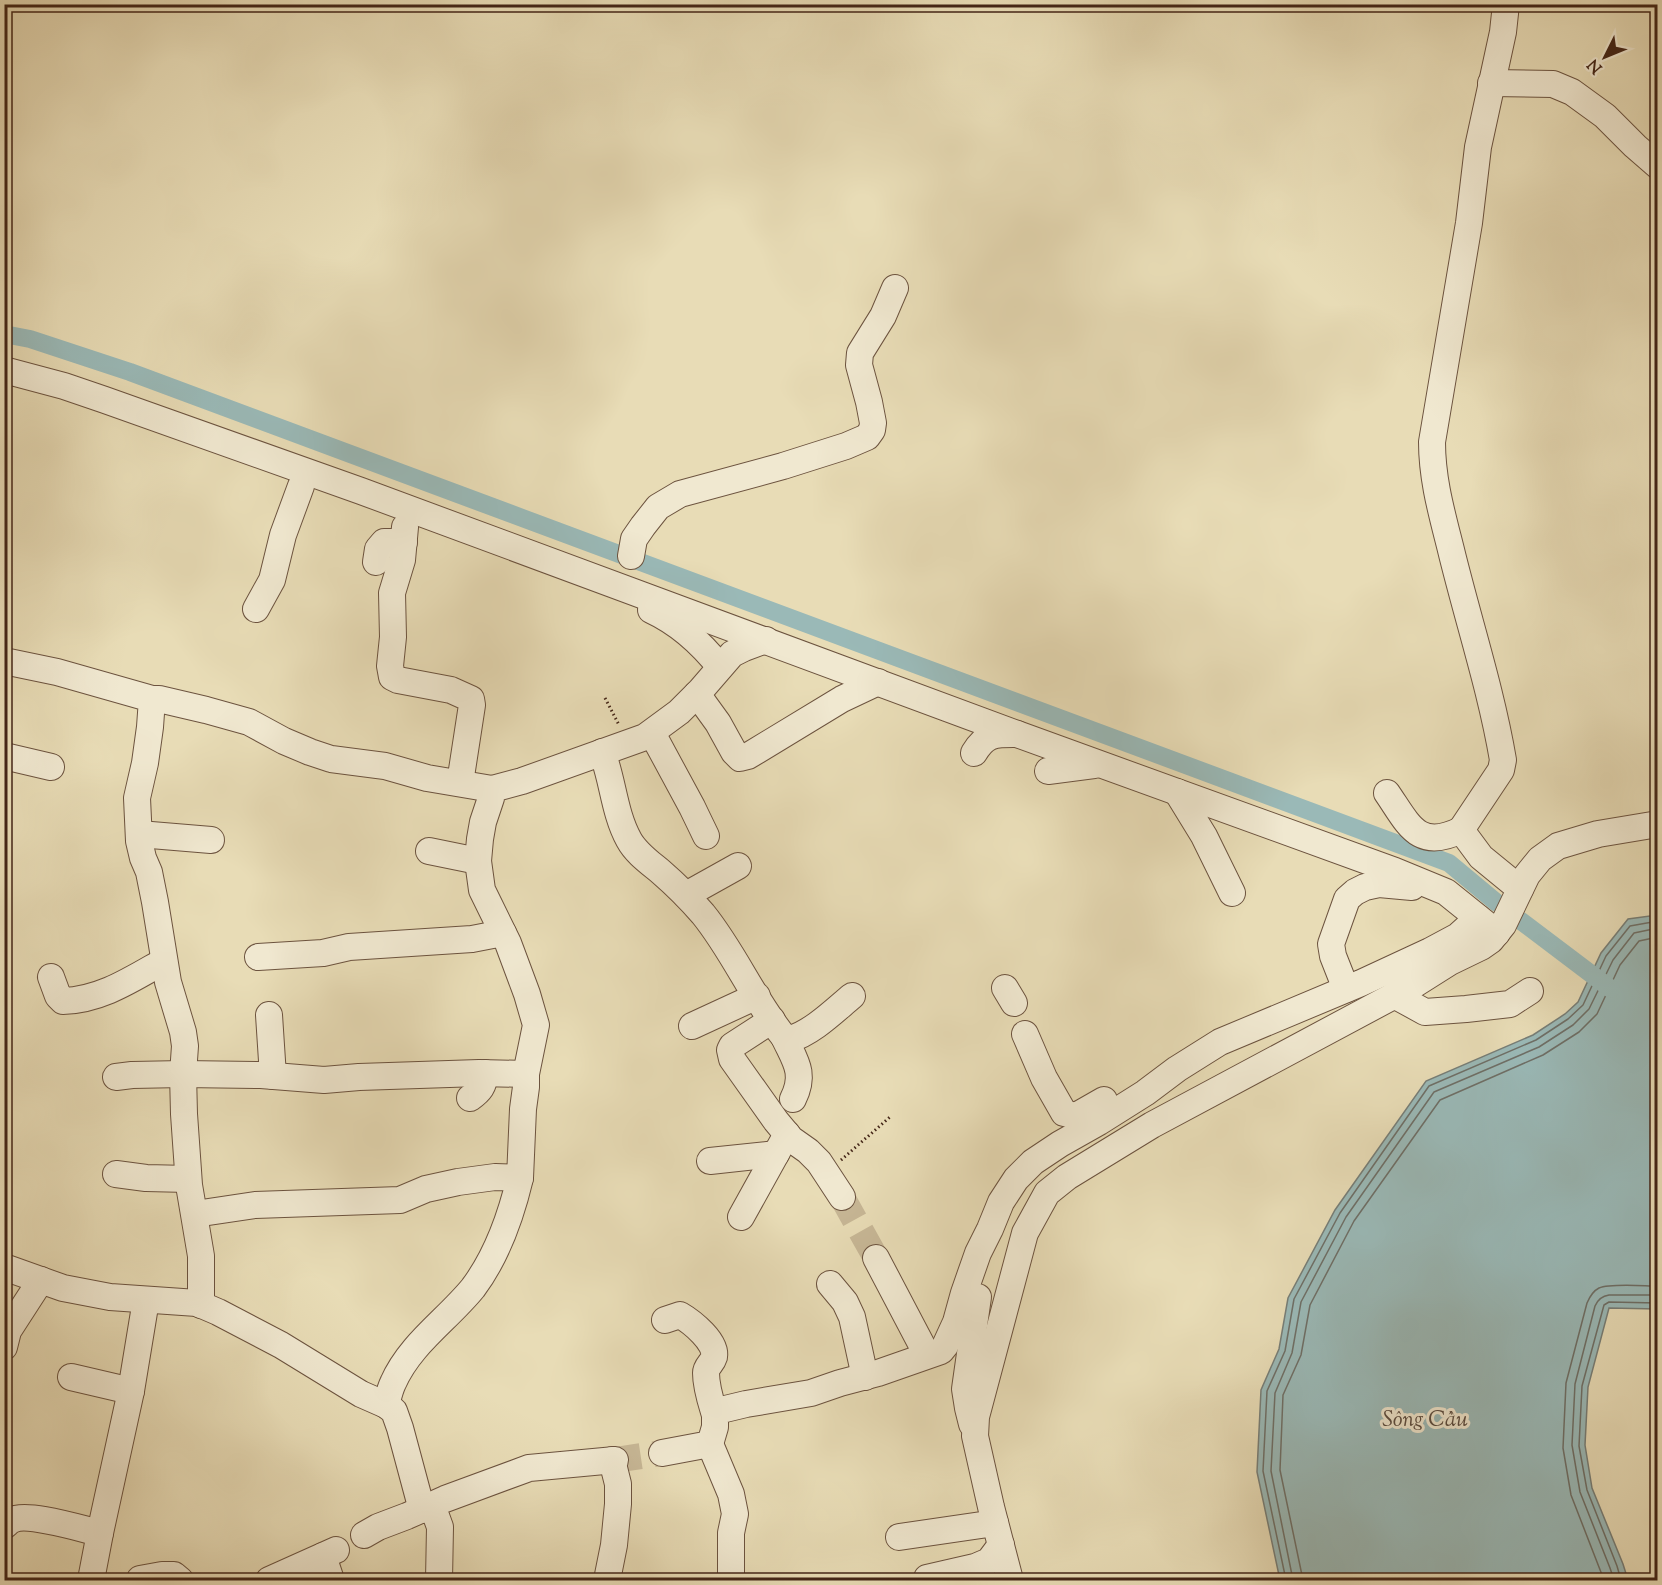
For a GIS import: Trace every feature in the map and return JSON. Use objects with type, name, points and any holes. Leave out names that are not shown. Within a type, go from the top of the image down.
[{"type":"street","points":[[1506,4],[1503,32],[1478,147],[1469,223],[1432,442],[1436,489],[1503,760],[1501,770],[1462,827],[1470,842],[1520,889]]},
{"type":"street","points":[[1491,83],[1553,84],[1572,92],[1605,116],[1658,166]]},
{"type":"street","points":[[720,667],[690,634],[630,598],[628,575],[634,539],[658,507],[680,494],[783,466],[867,437],[872,430],[873,423],[859,365],[860,353],[883,316],[896,288]]},
{"type":"street","points":[[4,370],[64,386],[461,528],[628,575],[765,640],[1437,888],[1446,892],[1487,925]]},
{"type":"street","points":[[258,455],[280,475],[297,485],[329,490],[346,486]]},
{"type":"street","points":[[256,609],[272,580],[283,535],[301,486]]},
{"type":"street","points":[[346,486],[358,502],[404,535]]},
{"type":"street","points":[[376,562],[378,549],[384,542],[413,531],[432,534],[461,528]]},
{"type":"street","points":[[404,535],[402,560],[392,593],[393,637],[390,666],[392,676],[398,680],[451,690],[471,699],[460,783]]},
{"type":"street","points":[[6,668],[57,672],[152,699],[249,722],[284,741],[331,759],[385,766],[426,778],[492,789],[522,781],[645,737],[679,712],[732,654],[765,640]]},
{"type":"street","points":[[697,694],[740,758],[748,756],[842,699],[878,682]]},
{"type":"street","points":[[152,699],[145,763],[137,798],[139,834],[155,902],[168,982],[185,1046],[183,1074],[189,1179],[201,1256],[201,1305]]},
{"type":"street","points":[[652,733],[706,836]]},
{"type":"street","points":[[974,753],[981,742],[993,734],[1017,734]]},
{"type":"street","points":[[602,752],[609,770],[616,805],[629,841],[636,851],[686,895],[704,915],[778,1028],[798,1066],[799,1086],[793,1099]]},
{"type":"street","points":[[4,756],[51,768]]},
{"type":"street","points":[[1048,771],[1100,764]]},
{"type":"street","points":[[386,1405],[393,1383],[407,1359],[460,1303],[490,1261],[513,1206],[520,1178],[526,1074],[536,1025],[527,994],[503,933],[482,890],[478,861],[483,822],[492,789]]},
{"type":"street","points":[[1177,792],[1204,836],[1232,894]]},
{"type":"street","points":[[1387,793],[1415,832],[1427,838],[1470,842]]},
{"type":"street","points":[[715,1415],[721,1410],[746,1404],[811,1393],[941,1351],[957,1323],[964,1293],[978,1253],[1001,1202],[1016,1179],[1033,1162],[1145,1093],[1177,1069],[1220,1042],[1346,989],[1458,936],[1487,925],[1503,925],[1527,875],[1540,859],[1558,846],[1598,834],[1658,824]]},
{"type":"street","points":[[139,834],[211,840]]},
{"type":"street","points":[[429,851],[478,861]]},
{"type":"street","points":[[686,895],[738,866]]},
{"type":"street","points":[[1346,989],[1333,956],[1331,944],[1347,899],[1365,887],[1379,884],[1437,888]]},
{"type":"street","points":[[975,1437],[976,1417],[1025,1233],[1047,1193],[1067,1177],[1152,1125],[1394,995],[1450,962],[1481,948],[1487,925]]},
{"type":"street","points":[[258,957],[313,954],[349,947],[472,939],[503,933]]},
{"type":"street","points":[[51,977],[58,996],[63,1001],[70,1001],[93,997],[117,988],[164,962]]},
{"type":"street","points":[[1394,995],[1425,1011],[1510,1004],[1530,991]]},
{"type":"street","points":[[692,1026],[757,996]]},
{"type":"street","points":[[778,1028],[790,1040],[797,1038],[852,996]]},
{"type":"street","points":[[268,1016],[273,1076]]},
{"type":"street","points":[[778,1028],[732,1046],[730,1050],[732,1059],[781,1144]]},
{"type":"street","points":[[1025,1034],[1044,1078],[1064,1113],[1076,1116],[1123,1090],[1134,1088],[1145,1093]]},
{"type":"street","points":[[116,1077],[183,1074],[273,1076],[324,1080],[485,1073],[526,1074]]},
{"type":"street","points":[[470,1098],[480,1092],[485,1073]]},
{"type":"street","points":[[710,1161],[781,1144],[791,1139],[819,1162],[842,1197]]},
{"type":"street","points":[[741,1217],[781,1144]]},
{"type":"street","points":[[116,1174],[146,1178],[189,1179]]},
{"type":"street","points":[[195,1214],[255,1205],[400,1200],[426,1189],[458,1182],[520,1178]]},
{"type":"street","points":[[990,1229],[974,1318],[965,1389],[1010,1581]]},
{"type":"street","points":[[876,1258],[927,1355]]},
{"type":"street","points":[[4,1267],[63,1288],[110,1297],[197,1303],[281,1345],[361,1394],[386,1405],[394,1411],[427,1508],[440,1527],[439,1581]]},
{"type":"street","points":[[4,1347],[8,1331],[41,1280]]},
{"type":"street","points":[[830,1284],[845,1302],[852,1317],[865,1377]]},
{"type":"street","points":[[91,1581],[146,1300]]},
{"type":"street","points":[[665,1320],[680,1315],[708,1337],[714,1347],[714,1358],[706,1370],[707,1385],[715,1415],[715,1427],[710,1444],[731,1494],[735,1514],[730,1533],[731,1573]]},
{"type":"street","points":[[71,1377],[130,1391]]},
{"type":"street","points":[[662,1453],[710,1444]]},
{"type":"street","points":[[364,1535],[378,1527],[529,1468],[614,1460],[618,1484],[618,1504],[608,1581]]},
{"type":"street","points":[[4,1527],[12,1520],[41,1520],[100,1533]]},
{"type":"street","points":[[899,1537],[998,1534]]},
{"type":"street","points":[[927,1578],[975,1567],[989,1560],[998,1534]]},
{"type":"street","points":[[273,1580],[329,1553],[331,1581]]},
{"type":"street","points":[[140,1579],[174,1575],[180,1581]]},
{"type":"path","points":[[605,698],[628,743]]},
{"type":"path","points":[[826,1173],[890,1117]]},
{"type":"water","name":"Sông Cầu","points":[[1657,915],[1657,1309],[1609,1308],[1588,1387],[1585,1445],[1592,1488],[1628,1580],[1280,1580],[1257,1472],[1261,1390],[1279,1349],[1288,1298],[1335,1210],[1426,1081],[1533,1035],[1565,1014],[1578,1002],[1601,953],[1628,919]]},
{"type":"waterway","points":[[4,334],[30,339],[130,372],[1449,863],[1497,903]]},
{"type":"waterway","points":[[1521,921],[1611,989]]},
{"type":"tunnel","points":[[842,1197],[876,1258]]},
{"type":"tunnel","points":[[615,1460],[662,1453]]}]
